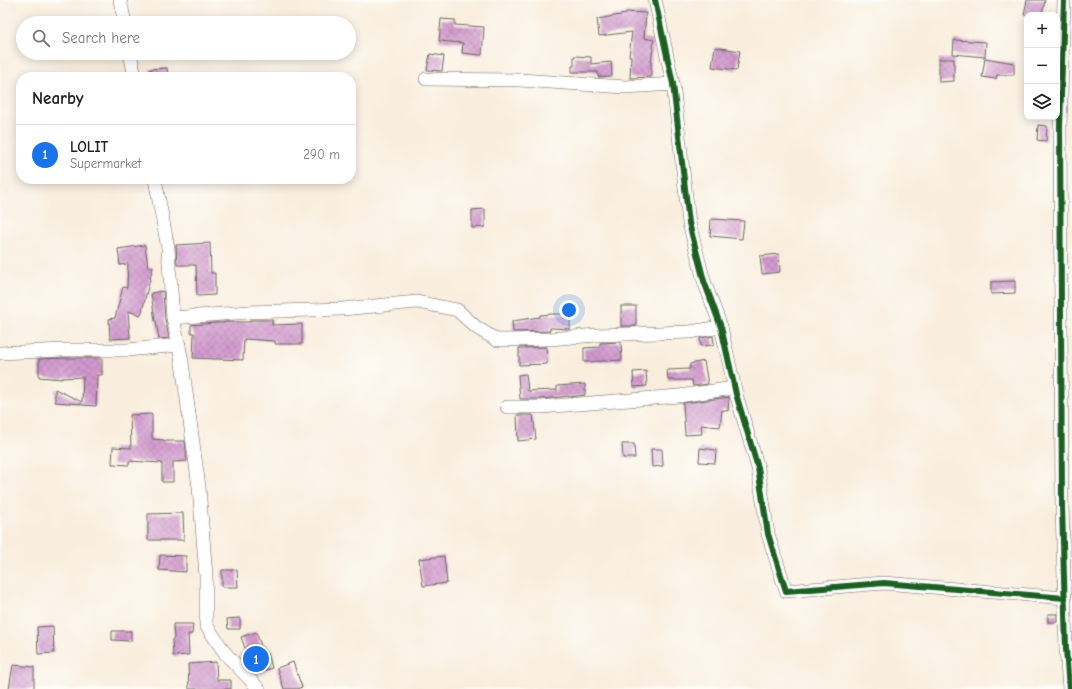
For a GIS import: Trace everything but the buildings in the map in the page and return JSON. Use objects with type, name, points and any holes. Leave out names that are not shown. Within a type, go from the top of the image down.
[{"type":"street","points":[[120,0],[123,16]]},
{"type":"street","points":[[655,0],[673,84],[689,223],[704,280],[721,326],[734,388],[758,468],[768,534],[786,591],[884,584],[1065,598]]},
{"type":"street","points":[[1064,0],[1060,126],[1062,506],[1066,649],[1069,689]]},
{"type":"street","points":[[131,60],[134,72]]},
{"type":"street","points":[[426,78],[520,80],[626,87],[673,84]]},
{"type":"street","points":[[156,184],[168,248],[173,318],[182,364],[199,487],[206,576],[206,625],[225,653],[259,689]]},
{"type":"street","points":[[173,318],[248,312],[342,309],[417,302],[457,310],[477,328],[497,340],[690,332],[721,326]]},
{"type":"street","points":[[0,353],[64,350],[127,350],[179,346]]},
{"type":"street","points":[[507,407],[541,407],[679,396],[734,388]]},
{"type":"cycle path","points":[[655,0],[673,84],[689,223],[704,281],[721,327],[736,394],[758,468],[768,534],[786,591],[884,583],[1065,598]]},
{"type":"cycle path","points":[[1064,0],[1060,126],[1062,506],[1066,649],[1069,689]]},
{"type":"place","name":"LOLIT","points":[[256,659]]}]
